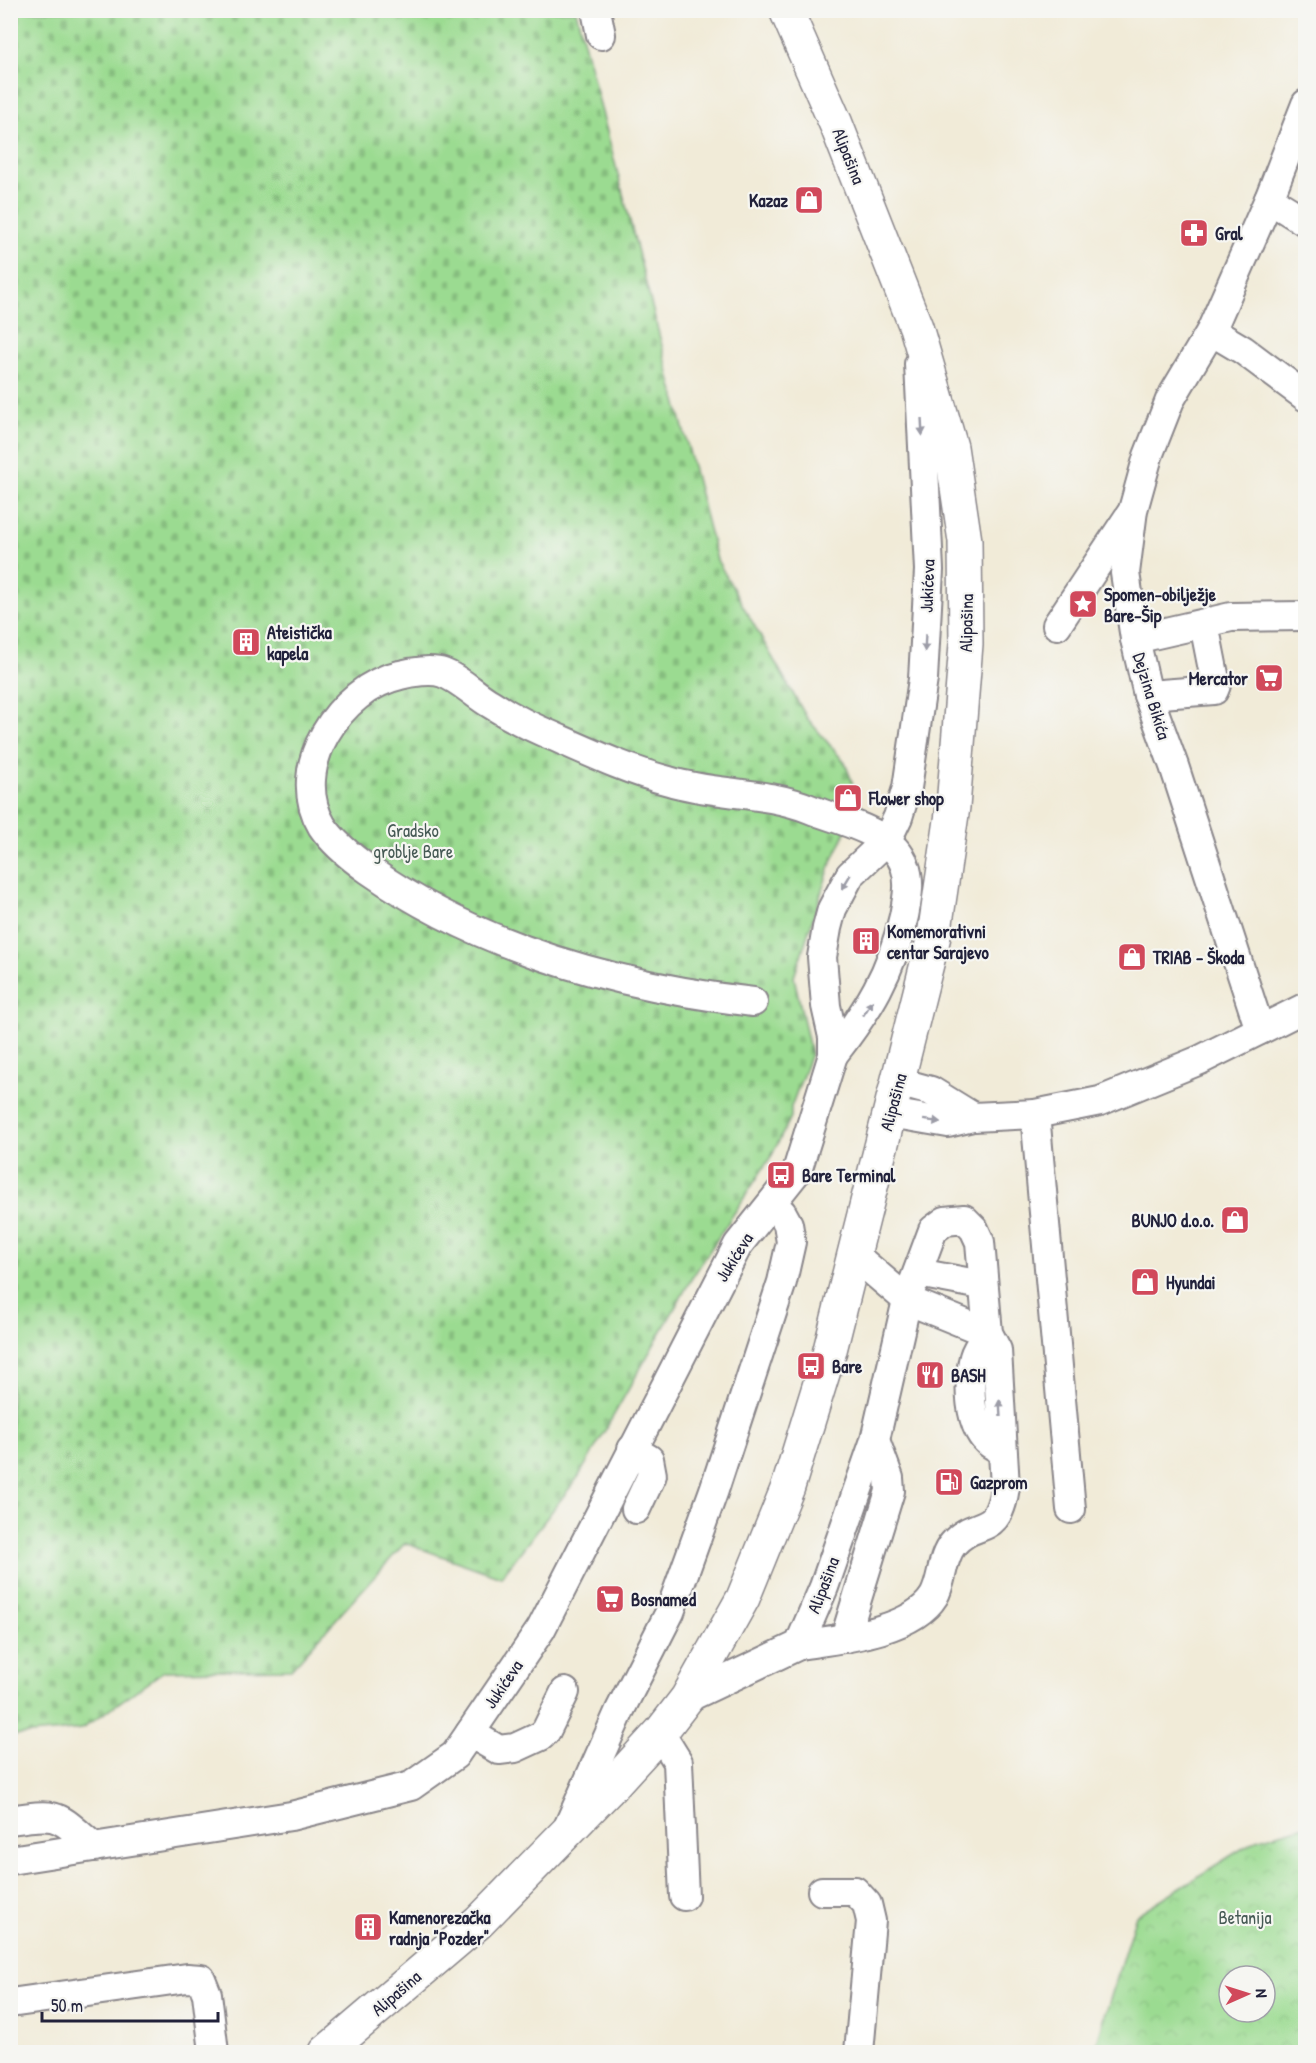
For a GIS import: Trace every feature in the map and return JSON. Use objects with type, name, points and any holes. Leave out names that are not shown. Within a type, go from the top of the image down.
[{"type":"main road","name":"Alipašina","points":[[326,2052],[479,1922],[660,1733],[687,1698],[743,1598],[788,1487],[829,1354],[934,936],[955,784],[966,633],[965,541],[951,447],[916,327],[836,124],[786,10]]},
{"type":"street","name":"Dejzina Bikića","points":[[1260,1030],[1171,756],[1148,695],[1135,639],[1125,573],[1133,510],[1148,456],[1170,400],[1211,331],[1269,199],[1305,109]]},
{"type":"street","points":[[1269,199],[1305,222]]},
{"type":"street","name":"Jukićeva","points":[[10,1860],[291,1816],[411,1786],[455,1755],[541,1629],[738,1245],[797,1171],[803,1157],[832,1055],[833,1037],[826,1006],[822,957],[827,928],[832,909],[850,874],[887,840],[907,788],[923,679],[929,570],[916,327]]},
{"type":"street","points":[[1211,331],[1243,350],[1305,397]]},
{"type":"street","points":[[1057,625],[1133,510]]},
{"type":"street","points":[[1135,639],[1231,616],[1305,616]]},
{"type":"street","points":[[1148,695],[1214,690],[1216,685],[1204,624]]},
{"type":"street","points":[[753,1002],[660,988],[616,978],[542,956],[448,919],[377,876],[347,855],[321,824],[313,799],[313,780],[316,752],[328,727],[354,698],[373,685],[399,675],[440,671],[528,725],[669,782],[794,802],[887,840]]},
{"type":"street","name":"Jukićeva","points":[[832,1055],[875,997],[885,978],[899,935],[908,895],[908,882],[905,865],[887,840]]},
{"type":"street","points":[[890,1113],[948,1123],[973,1117],[1035,1114],[1100,1101],[1200,1060],[1305,1007]]},
{"type":"street","points":[[898,1082],[932,1091],[973,1117]]},
{"type":"street","points":[[1035,1114],[1071,1509]]},
{"type":"street","points":[[566,1832],[620,1710],[670,1612],[714,1490],[782,1282],[791,1242],[788,1224],[782,1213],[769,1208]]},
{"type":"street","name":"Alipašina","points":[[687,1698],[799,1645],[824,1587],[875,1440],[907,1300],[933,1230],[945,1221],[964,1219],[974,1228],[981,1242],[982,1285]]},
{"type":"street","points":[[854,1255],[907,1300],[988,1333]]},
{"type":"street","points":[[799,1645],[845,1638],[910,1618],[924,1609],[939,1586],[951,1546],[959,1538],[978,1530],[996,1516],[1002,1506],[1005,1487],[997,1350],[988,1333],[982,1285],[918,1273]]},
{"type":"street","points":[[845,1638],[890,1491],[890,1478],[875,1440]]},
{"type":"street","points":[[632,1449],[649,1459],[652,1475],[636,1509]]},
{"type":"street","points":[[470,1733],[500,1750],[515,1748],[541,1736],[546,1731],[565,1692]]},
{"type":"street","points":[[660,1733],[678,1762],[684,1896]]},
{"type":"street","points":[[10,1820],[40,1815],[58,1817],[94,1847]]},
{"type":"street","points":[[822,1891],[855,1891],[867,1904],[871,1921],[859,2052]]},
{"type":"street","points":[[10,2003],[187,1977],[201,1979],[207,1994],[214,2052]]},
{"type":"green space","name":"Gradsko groblje Bare","points":[[10,11],[576,11],[717,560],[807,718],[845,763],[865,817],[846,831],[830,866],[794,977],[811,1054],[791,1107],[791,1117],[772,1155],[692,1278],[579,1476],[501,1577],[405,1543],[291,1669],[164,1671],[82,1729],[11,1736]]},
{"type":"green space","name":"Betanija","points":[[1305,1826],[1305,2052],[1094,2052],[1136,1915],[1256,1840]]},
{"type":"place","name":"Kazaz","points":[[809,200]]},
{"type":"place","name":"Gral","points":[[1194,233]]},
{"type":"place","name":"Spomen-obilježje Bare-Šip","points":[[1083,604]]},
{"type":"place","name":"Ateistička kapela","points":[[246,642]]},
{"type":"place","name":"Mercator","points":[[1269,678]]},
{"type":"place","name":"Flower shop","points":[[848,798]]},
{"type":"place","name":"Komemorativni centar Sarajevo","points":[[866,941]]},
{"type":"place","name":"TRIAB - Škoda","points":[[1132,957]]},
{"type":"place","name":"Bare Terminal","points":[[781,1175]]},
{"type":"place","name":"BUNJO d.o.o.","points":[[1235,1220]]},
{"type":"place","name":"Hyundai","points":[[1145,1282]]},
{"type":"place","name":"Bare","points":[[811,1366]]},
{"type":"place","name":"BASH","points":[[930,1375]]},
{"type":"place","name":"Gazprom","points":[[949,1482]]},
{"type":"place","name":"Bosnamed","points":[[610,1599]]},
{"type":"place","name":"Kamenorezačka radnja \"Pozder\"","points":[[368,1927]]}]
